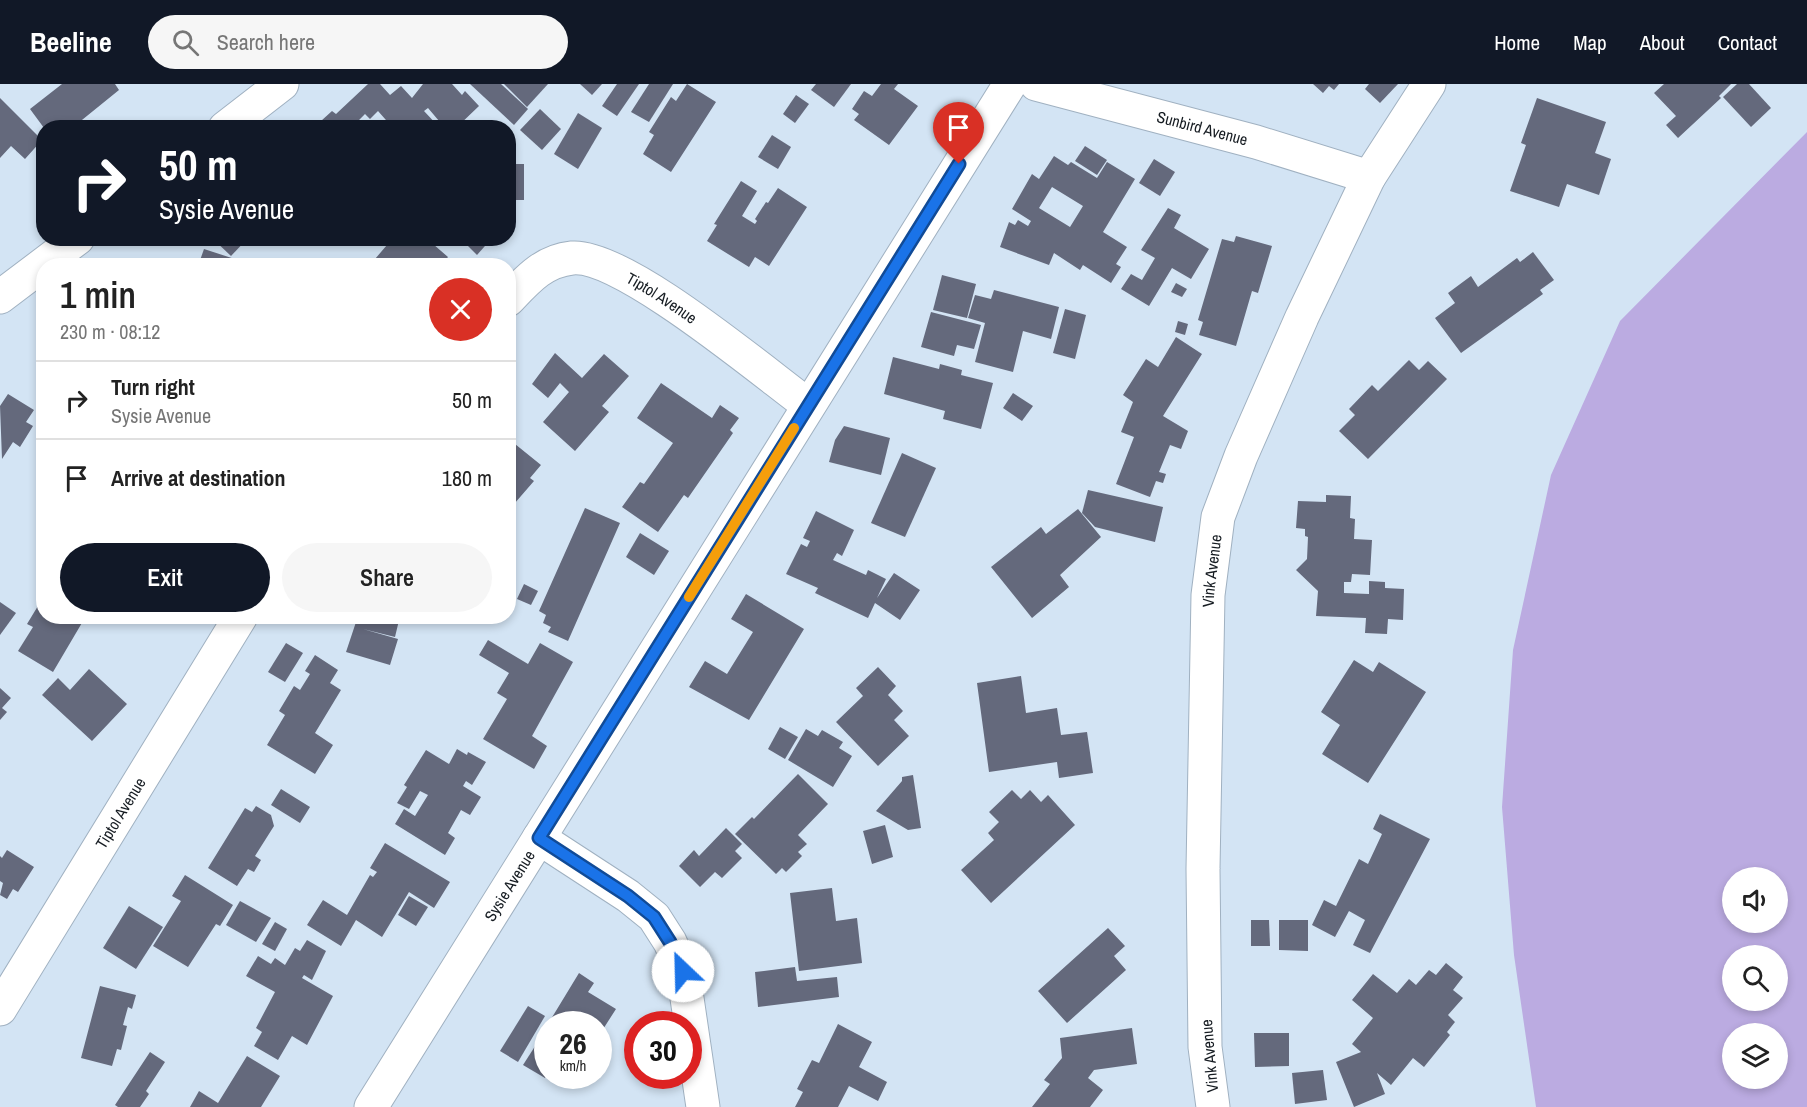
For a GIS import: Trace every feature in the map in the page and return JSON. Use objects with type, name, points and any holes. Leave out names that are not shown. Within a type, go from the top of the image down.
[{"type":"street","points":[[235,120],[282,84]]},
{"type":"street","name":"Sysie Avenue","points":[[371,1107],[1010,84]]},
{"type":"street","name":"Sunbird Avenue","points":[[1036,84],[1256,142],[1369,177]]},
{"type":"street","name":"Vink Avenue","points":[[1213,1107],[1205,1047],[1203,869],[1208,616],[1218,517],[1241,456],[1302,317],[1369,177],[1429,84]]},
{"type":"street","points":[[52,258],[67,246]]},
{"type":"street","name":"Tiptol Avenue","points":[[516,291],[532,274],[554,262],[574,258],[599,261],[626,273],[676,307],[808,405]]},
{"type":"street","points":[[0,297],[36,270]]},
{"type":"street","name":"Tiptol Avenue","points":[[0,1010],[236,624]]},
{"type":"street","points":[[539,838],[628,896],[654,917],[670,942],[683,971],[703,1107]]},
{"type":"shaded area","points":[[1807,132],[1807,1107],[1536,1107],[1514,955],[1502,807],[1513,650],[1551,475],[1620,321]]},
{"type":"building","points":[[62,84],[115,84],[119,90],[82,120],[38,120],[30,109]]},
{"type":"building","points":[[368,84],[380,84],[390,95],[401,86],[412,98],[423,84],[452,84],[462,95],[465,91],[479,106],[464,120],[438,120],[428,108],[424,111],[432,120],[386,120],[378,111],[370,119],[365,114],[359,120],[322,120],[332,111],[336,114]]},
{"type":"building","points":[[470,84],[501,84],[528,109],[516,123],[516,120],[509,120]]},
{"type":"building","points":[[504,84],[548,84],[527,107]]},
{"type":"building","points":[[580,84],[602,84],[592,95]]},
{"type":"building","points":[[617,84],[639,84],[617,116],[602,106]]},
{"type":"building","points":[[649,84],[673,84],[649,122],[631,112]]},
{"type":"building","points":[[687,84],[716,102],[671,172],[643,154],[654,135],[649,132],[671,97],[676,101]]},
{"type":"building","points":[[816,84],[851,84],[834,107],[811,90]]},
{"type":"building","points":[[881,84],[898,84],[894,89],[918,106],[889,145],[854,120],[859,114],[852,109],[864,91],[872,96]]},
{"type":"building","points":[[1313,84],[1339,84],[1334,90],[1329,86],[1323,93]]},
{"type":"building","points":[[1369,84],[1398,84],[1380,103],[1365,89]]},
{"type":"building","points":[[1664,84],[1731,84],[1719,96],[1721,98],[1678,138],[1666,125],[1676,116],[1654,93]]},
{"type":"building","points":[[1737,84],[1749,84],[1771,108],[1751,127],[1723,97]]},
{"type":"building","points":[[796,95],[809,104],[795,123],[783,114]]},
{"type":"building","points":[[0,98],[36,134],[36,147],[25,159],[11,146],[0,158]]},
{"type":"building","points":[[1537,98],[1606,122],[1595,153],[1611,159],[1599,195],[1567,184],[1559,207],[1510,191],[1526,145],[1521,143]]},
{"type":"building","points":[[540,109],[561,129],[542,150],[520,130]]},
{"type":"building","points":[[578,113],[602,128],[578,169],[554,154]]},
{"type":"building","points":[[772,135],[791,147],[778,169],[758,157]]},
{"type":"building","points":[[1085,146],[1107,160],[1097,175],[1075,161]]},
{"type":"building","points":[[1054,156],[1068,165],[1071,162],[1097,178],[1107,162],[1135,179],[1103,232],[1127,247],[1116,264],[1121,267],[1111,283],[1083,265],[1080,270],[1054,253],[1049,265],[1000,247],[1009,222],[1015,225],[1018,220],[1028,226],[1031,221],[1012,209],[1032,174],[1039,179]],"holes":[[[1052,187],[1083,206],[1070,227],[1039,208]]]},
{"type":"building","points":[[1154,159],[1175,172],[1160,196],[1139,183]]},
{"type":"building","points":[[516,164],[524,164],[524,200],[516,200]]},
{"type":"building","points":[[741,181],[757,191],[742,216],[755,224],[757,221],[755,219],[778,188],[807,207],[769,266],[755,257],[749,267],[707,241],[717,225],[714,224]]},
{"type":"building","points":[[1168,208],[1181,215],[1174,228],[1209,249],[1191,279],[1172,268],[1149,306],[1121,289],[1131,274],[1142,280],[1155,258],[1141,250]]},
{"type":"building","points":[[1236,236],[1272,246],[1258,293],[1252,291],[1236,346],[1199,335],[1203,322],[1198,320],[1222,239],[1234,242]]},
{"type":"building","points":[[220,246],[240,246],[231,256]]},
{"type":"building","points":[[386,246],[435,246],[448,257],[447,258],[376,258]]},
{"type":"building","points":[[468,246],[485,246],[477,255]]},
{"type":"building","points":[[204,249],[232,258],[201,258]]},
{"type":"building","points":[[1533,252],[1554,280],[1540,290],[1543,294],[1461,353],[1435,318],[1455,303],[1448,293],[1471,276],[1478,287],[1517,258],[1520,262]]},
{"type":"building","points":[[942,275],[976,284],[967,318],[933,310]]},
{"type":"building","points":[[1176,283],[1187,289],[1182,297],[1171,292]]},
{"type":"building","points":[[994,290],[1059,307],[1051,339],[1023,331],[1013,372],[975,362],[985,323],[968,318],[975,295],[991,299]]},
{"type":"building","points":[[1065,309],[1086,315],[1075,359],[1053,353]]},
{"type":"building","points":[[931,312],[981,325],[974,349],[957,345],[954,356],[921,347]]},
{"type":"building","points":[[1178,321],[1188,324],[1185,335],[1175,332]]},
{"type":"building","points":[[1176,337],[1202,354],[1163,416],[1188,431],[1181,449],[1170,445],[1159,472],[1166,474],[1163,483],[1156,481],[1150,497],[1116,484],[1134,437],[1121,432],[1133,402],[1123,395],[1146,359],[1158,367]]},
{"type":"building","points":[[555,353],[582,378],[604,354],[629,376],[602,406],[609,412],[575,451],[543,422],[569,392],[560,383],[548,398],[532,384]]},
{"type":"building","points":[[893,357],[939,369],[940,364],[962,370],[961,375],[993,383],[981,429],[943,419],[945,411],[884,394]]},
{"type":"building","points":[[1409,360],[1419,370],[1428,361],[1447,379],[1368,459],[1339,431],[1355,415],[1349,409],[1372,385],[1378,391]]},
{"type":"building","points":[[661,383],[712,418],[720,405],[739,418],[730,430],[733,433],[688,498],[684,495],[658,532],[622,507],[640,482],[644,484],[673,443],[637,418]]},
{"type":"building","points":[[1013,393],[1033,406],[1022,421],[1003,408]]},
{"type":"building","points":[[8,394],[34,410],[26,422],[33,426],[20,447],[13,442],[2,459],[0,406]]},
{"type":"building","points":[[844,426],[890,438],[881,475],[829,462],[835,440]]},
{"type":"building","points":[[516,445],[541,465],[530,478],[534,481],[516,502]]},
{"type":"building","points":[[902,453],[936,468],[905,537],[871,523]]},
{"type":"building","points":[[1088,490],[1163,507],[1155,542],[1095,527],[1082,513]]},
{"type":"building","points":[[1326,495],[1351,496],[1350,518],[1355,519],[1354,539],[1372,540],[1370,575],[1352,574],[1351,582],[1344,582],[1344,593],[1369,594],[1369,581],[1385,582],[1385,588],[1404,589],[1403,620],[1388,619],[1387,634],[1365,633],[1366,618],[1316,616],[1318,591],[1296,570],[1307,559],[1308,537],[1305,536],[1305,529],[1296,528],[1298,501],[1326,502]]},
{"type":"building","points":[[585,508],[620,523],[568,641],[548,632],[551,627],[543,623],[546,615],[539,611]]},
{"type":"building","points":[[1078,509],[1101,537],[1060,575],[1069,587],[1032,618],[991,567],[1041,527],[1046,534]]},
{"type":"building","points":[[816,511],[854,530],[842,556],[837,553],[833,560],[866,575],[868,570],[886,579],[877,598],[894,573],[920,590],[900,620],[875,603],[868,618],[815,593],[818,588],[786,574],[801,544],[807,547],[810,541],[803,538]]},
{"type":"building","points":[[640,533],[669,551],[654,575],[626,557]]},
{"type":"building","points":[[524,584],[538,591],[531,605],[517,599]]},
{"type":"building","points":[[746,594],[804,629],[749,720],[689,687],[705,661],[727,674],[753,632],[731,619]]},
{"type":"building","points":[[0,602],[16,613],[0,635]]},
{"type":"building","points":[[36,609],[36,624],[81,624],[53,672],[18,651],[33,627],[27,624]]},
{"type":"building","points":[[355,624],[398,624],[395,637],[363,629],[398,639],[390,665],[346,652]]},
{"type":"building","points":[[488,640],[528,664],[540,643],[573,662],[532,736],[547,746],[534,769],[483,739],[507,699],[497,693],[509,673],[479,655]]},
{"type":"building","points":[[286,643],[303,653],[285,682],[268,672]]},
{"type":"building","points":[[315,655],[338,670],[330,683],[341,690],[315,733],[333,745],[315,774],[267,745],[285,715],[279,711],[294,686],[300,690],[310,674],[305,671]]},
{"type":"building","points":[[1354,660],[1373,672],[1379,662],[1426,692],[1368,783],[1322,754],[1340,725],[1321,712]]},
{"type":"building","points":[[878,667],[896,686],[888,695],[903,711],[894,720],[909,736],[878,766],[836,722],[863,696],[856,688]]},
{"type":"building","points":[[89,669],[127,704],[92,741],[42,695],[58,678],[70,690]]},
{"type":"building","points":[[1021,676],[1026,713],[1057,708],[1061,735],[1087,732],[1093,773],[1059,778],[1057,762],[989,772],[977,683]]},
{"type":"building","points":[[0,688],[11,698],[2,708],[7,712],[0,720]]},
{"type":"building","points":[[780,727],[798,737],[785,759],[768,749]]},
{"type":"building","points":[[806,729],[818,736],[822,730],[843,742],[839,748],[852,756],[833,787],[788,760]]},
{"type":"building","points":[[457,749],[486,762],[472,785],[466,781],[463,786],[481,797],[470,815],[461,810],[448,833],[455,838],[445,855],[395,824],[404,809],[415,816],[428,795],[420,791],[409,809],[397,803],[407,787],[404,785],[426,750],[449,764]]},
{"type":"building","points":[[798,774],[828,804],[798,835],[807,844],[798,852],[802,856],[786,872],[782,868],[776,874],[735,834],[752,817],[754,819]]},
{"type":"building","points":[[913,775],[921,828],[908,830],[876,811],[902,781],[902,777]]},
{"type":"building","points":[[281,789],[310,807],[300,823],[271,805]]},
{"type":"building","points":[[1012,790],[1021,799],[1030,790],[1041,802],[1048,795],[1075,825],[991,903],[961,870],[994,840],[988,833],[999,822],[989,812]]},
{"type":"building","points":[[256,806],[271,815],[274,826],[255,856],[261,860],[254,872],[248,869],[237,886],[208,868],[245,808],[252,812]]},
{"type":"building","points":[[1380,814],[1430,839],[1370,953],[1353,945],[1365,920],[1349,911],[1335,937],[1312,925],[1324,900],[1336,906],[1359,859],[1368,864],[1382,834],[1373,829]]},
{"type":"building","points":[[885,825],[893,857],[872,864],[863,831]]},
{"type":"building","points":[[726,828],[742,844],[735,851],[742,858],[722,878],[715,872],[700,887],[679,866],[694,850],[699,856]]},
{"type":"building","points":[[385,843],[450,882],[434,908],[409,892],[382,937],[356,920],[341,946],[307,925],[323,900],[347,915],[370,875],[373,877],[377,872],[370,868]]},
{"type":"building","points":[[7,850],[34,867],[18,892],[13,889],[7,899],[0,895],[3,883],[0,881],[0,856],[2,858]]},
{"type":"building","points":[[185,875],[233,905],[220,926],[216,924],[188,967],[153,946],[181,901],[172,896]]},
{"type":"building","points":[[832,888],[836,921],[857,918],[862,963],[799,971],[790,893]]},
{"type":"building","points":[[409,896],[428,907],[416,926],[398,915]]},
{"type":"building","points":[[240,901],[271,918],[256,942],[226,925]]},
{"type":"building","points":[[129,906],[163,927],[136,969],[103,948]]},
{"type":"building","points":[[1251,920],[1269,920],[1270,946],[1251,946]]},
{"type":"building","points":[[1279,920],[1308,920],[1308,951],[1279,950]]},
{"type":"building","points":[[275,922],[287,929],[275,951],[262,944]]},
{"type":"building","points":[[1108,928],[1125,946],[1114,956],[1126,970],[1067,1023],[1038,991]]},
{"type":"building","points":[[307,940],[326,951],[312,980],[304,975],[302,978],[333,996],[307,1045],[292,1036],[278,1060],[254,1046],[262,1032],[256,1028],[275,992],[246,976],[258,956],[271,964],[275,958],[285,965],[295,948],[300,951]]},
{"type":"building","points":[[1446,963],[1463,977],[1453,990],[1463,998],[1448,1015],[1455,1022],[1447,1032],[1450,1035],[1424,1067],[1413,1058],[1391,1085],[1377,1073],[1385,1094],[1354,1107],[1336,1062],[1361,1052],[1352,1044],[1373,1018],[1352,1000],[1373,974],[1397,993],[1409,979],[1416,985],[1429,970],[1436,975]]},
{"type":"building","points":[[795,967],[797,981],[837,977],[839,997],[758,1007],[755,972]]},
{"type":"building","points":[[579,973],[594,983],[588,992],[616,1009],[612,1015],[612,1011],[556,1011]]},
{"type":"building","points":[[100,986],[136,995],[132,1009],[128,1007],[123,1025],[127,1026],[121,1050],[117,1049],[112,1066],[81,1058]]},
{"type":"building","points":[[528,1006],[536,1011],[534,1011],[534,1035],[518,1062],[500,1051]]},
{"type":"building","points":[[838,1024],[872,1042],[859,1067],[887,1082],[878,1101],[849,1086],[838,1107],[795,1107],[803,1092],[797,1089],[812,1060],[819,1063]]},
{"type":"building","points":[[1132,1028],[1137,1064],[1094,1070],[1088,1078],[1103,1090],[1090,1107],[1032,1107],[1050,1084],[1044,1080],[1062,1058],[1060,1038]]},
{"type":"building","points":[[1254,1033],[1289,1033],[1289,1066],[1255,1067]]},
{"type":"building","points":[[534,1048],[534,1072],[523,1065]]},
{"type":"building","points":[[150,1052],[165,1062],[146,1091],[149,1094],[140,1107],[118,1107],[115,1105]]},
{"type":"building","points":[[247,1056],[280,1076],[261,1107],[190,1107],[199,1091],[218,1103]]},
{"type":"building","points":[[1323,1070],[1327,1100],[1295,1104],[1292,1073]]},
{"type":"slow traffic","points":[[689,597],[794,428]]},
{"type":"route","points":[[683,971],[670,942],[654,917],[628,896],[595,877],[539,838],[959,164]]}]
